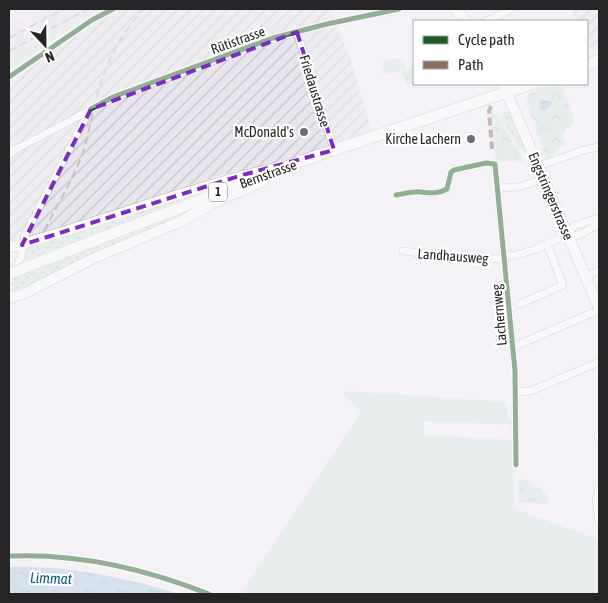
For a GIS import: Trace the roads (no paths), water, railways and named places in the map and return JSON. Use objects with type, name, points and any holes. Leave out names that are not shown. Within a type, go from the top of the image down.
[{"type":"main road","name":"Bernstrasse","points":[[9,274],[298,162],[505,88],[524,85]]},
{"type":"street","name":"Rütistrasse","points":[[9,155],[12,149],[120,94],[273,38],[399,9]]},
{"type":"street","points":[[455,9],[465,20]]},
{"type":"street","points":[[488,20],[512,9]]},
{"type":"street","name":"Friedaustrasse","points":[[297,32],[334,150]]},
{"type":"street","name":"Engstringerstrasse","points":[[505,88],[599,309]]},
{"type":"street","points":[[9,281],[20,257],[25,235],[91,109]]},
{"type":"street","points":[[538,166],[579,151],[599,147]]},
{"type":"street","points":[[9,247],[22,245],[239,176],[298,162]]},
{"type":"street","name":"Lachernweg","points":[[396,195],[440,192],[446,189],[454,170],[486,163],[495,164],[513,347],[516,392],[516,465]]},
{"type":"street","points":[[9,298],[23,294],[92,258],[177,224],[220,200],[262,182],[270,173]]},
{"type":"street","points":[[497,188],[518,187],[543,179]]},
{"type":"street","points":[[599,218],[574,226],[568,234],[576,236],[599,224]]},
{"type":"street","name":"Landhausweg","points":[[403,252],[460,258],[504,258],[526,252],[568,234]]},
{"type":"street","points":[[520,304],[564,285],[547,244]]},
{"type":"street","points":[[585,276],[599,270]]},
{"type":"street","points":[[513,347],[599,309]]},
{"type":"street","points":[[516,392],[531,391],[599,362]]},
{"type":"street","points":[[599,487],[596,500],[599,522]]},
{"type":"water","points":[[545,100],[552,102],[552,105],[545,111],[539,109],[540,102]]},
{"type":"water","name":"Limmat","points":[[9,567],[52,568],[95,573],[179,594],[9,594]]},
{"type":"railway","points":[[9,38],[64,9]]},
{"type":"railway","points":[[9,51],[88,9]]},
{"type":"railway","points":[[44,231],[70,182],[83,152],[103,75],[124,35],[143,9]]},
{"type":"place","name":"McDonald's","points":[[304,132]]},
{"type":"place","name":"Kirche Lachern","points":[[471,139]]}]
